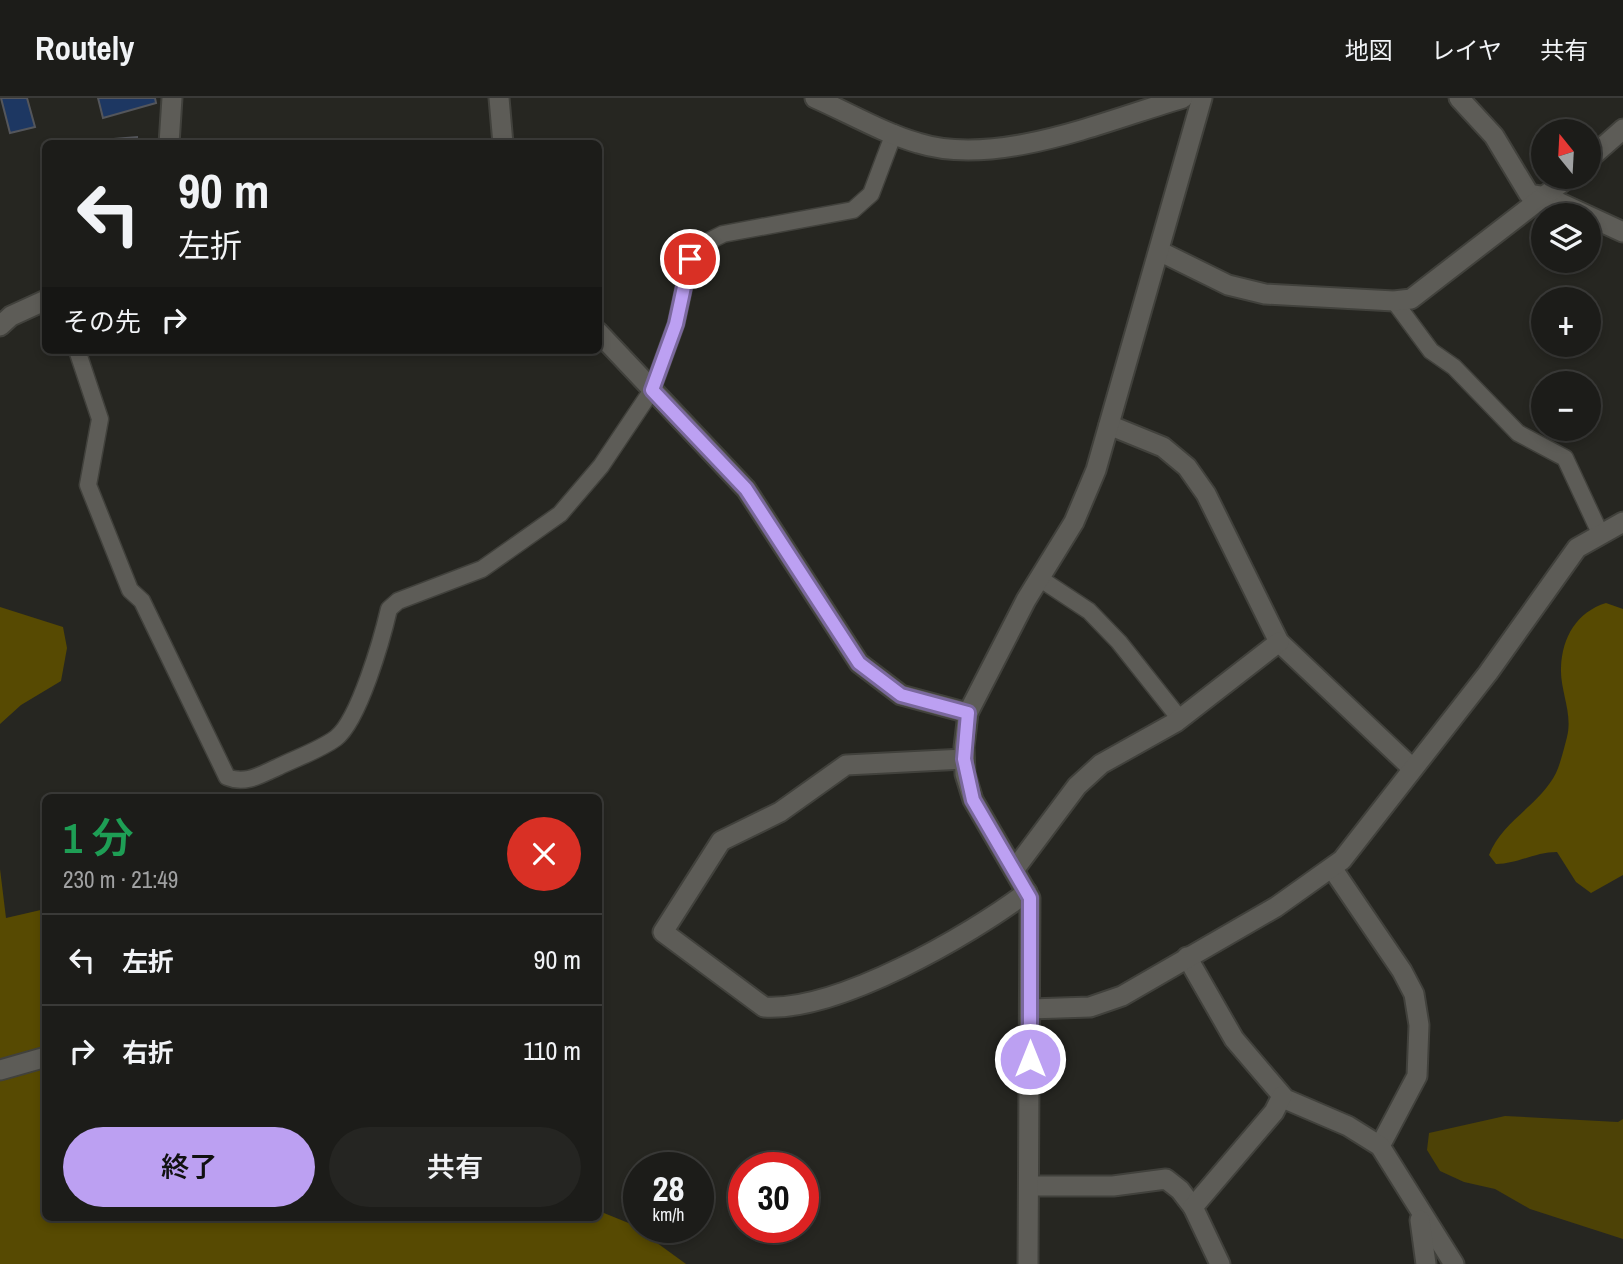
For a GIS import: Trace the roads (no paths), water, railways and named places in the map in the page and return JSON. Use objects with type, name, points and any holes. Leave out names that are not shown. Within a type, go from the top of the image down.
[{"type":"street","points":[[169,140],[172,98]]},
{"type":"street","points":[[499,98],[503,140]]},
{"type":"street","points":[[815,98],[919,144],[955,149],[1002,148],[1184,98]]},
{"type":"street","points":[[1028,1264],[1030,898],[973,800],[964,759],[968,713],[1039,578],[1074,522],[1096,470],[1202,98]]},
{"type":"street","points":[[1459,98],[1494,135],[1529,194],[1547,197],[1623,232]]},
{"type":"street","points":[[1601,148],[1623,129]]},
{"type":"street","points":[[1158,251],[1228,285],[1265,294],[1394,301],[1411,299],[1556,189]]},
{"type":"street","points":[[0,326],[10,316],[42,302]]},
{"type":"street","points":[[602,336],[746,489],[859,663],[901,695],[968,713]]},
{"type":"street","points":[[1109,425],[1163,447],[1187,467],[1206,494],[1279,642],[1412,768]]},
{"type":"street","points":[[1030,1009],[1090,1007],[1122,996],[1276,907],[1342,860],[1488,673],[1577,548],[1600,533],[1623,523]]},
{"type":"street","points":[[1014,870],[1077,786],[1101,764],[1180,719],[1279,642]]},
{"type":"street","points":[[964,759],[846,765],[780,812],[721,841],[663,932],[764,1007],[781,1008],[867,984],[992,919],[1027,892]]},
{"type":"street","points":[[1332,868],[1402,971],[1414,994],[1419,1025],[1417,1076],[1380,1146]]},
{"type":"street","points":[[1187,957],[1234,1039],[1282,1096],[1348,1126],[1380,1146],[1418,1211],[1454,1264]]},
{"type":"street","points":[[0,1070],[42,1058]]},
{"type":"street","points":[[1193,1207],[1269,1119],[1282,1096]]},
{"type":"street","points":[[1029,1186],[1112,1186],[1166,1180],[1180,1190],[1193,1207],[1220,1264]]},
{"type":"street","points":[[1418,1211],[1426,1264]]},
{"type":"lane","points":[[78,354],[100,419],[89,485],[130,590],[142,601],[228,777],[235,780],[253,779],[337,738],[349,721],[363,690],[389,609],[398,601],[447,585],[482,569],[560,514],[601,466],[652,390],[676,324],[690,259],[705,243],[723,234],[853,210],[871,194],[894,133]]},
{"type":"lane","points":[[1394,301],[1431,351],[1461,374],[1518,433],[1565,458],[1600,533]]},
{"type":"lane","points":[[1039,578],[1088,611],[1119,642],[1180,719]]}]
